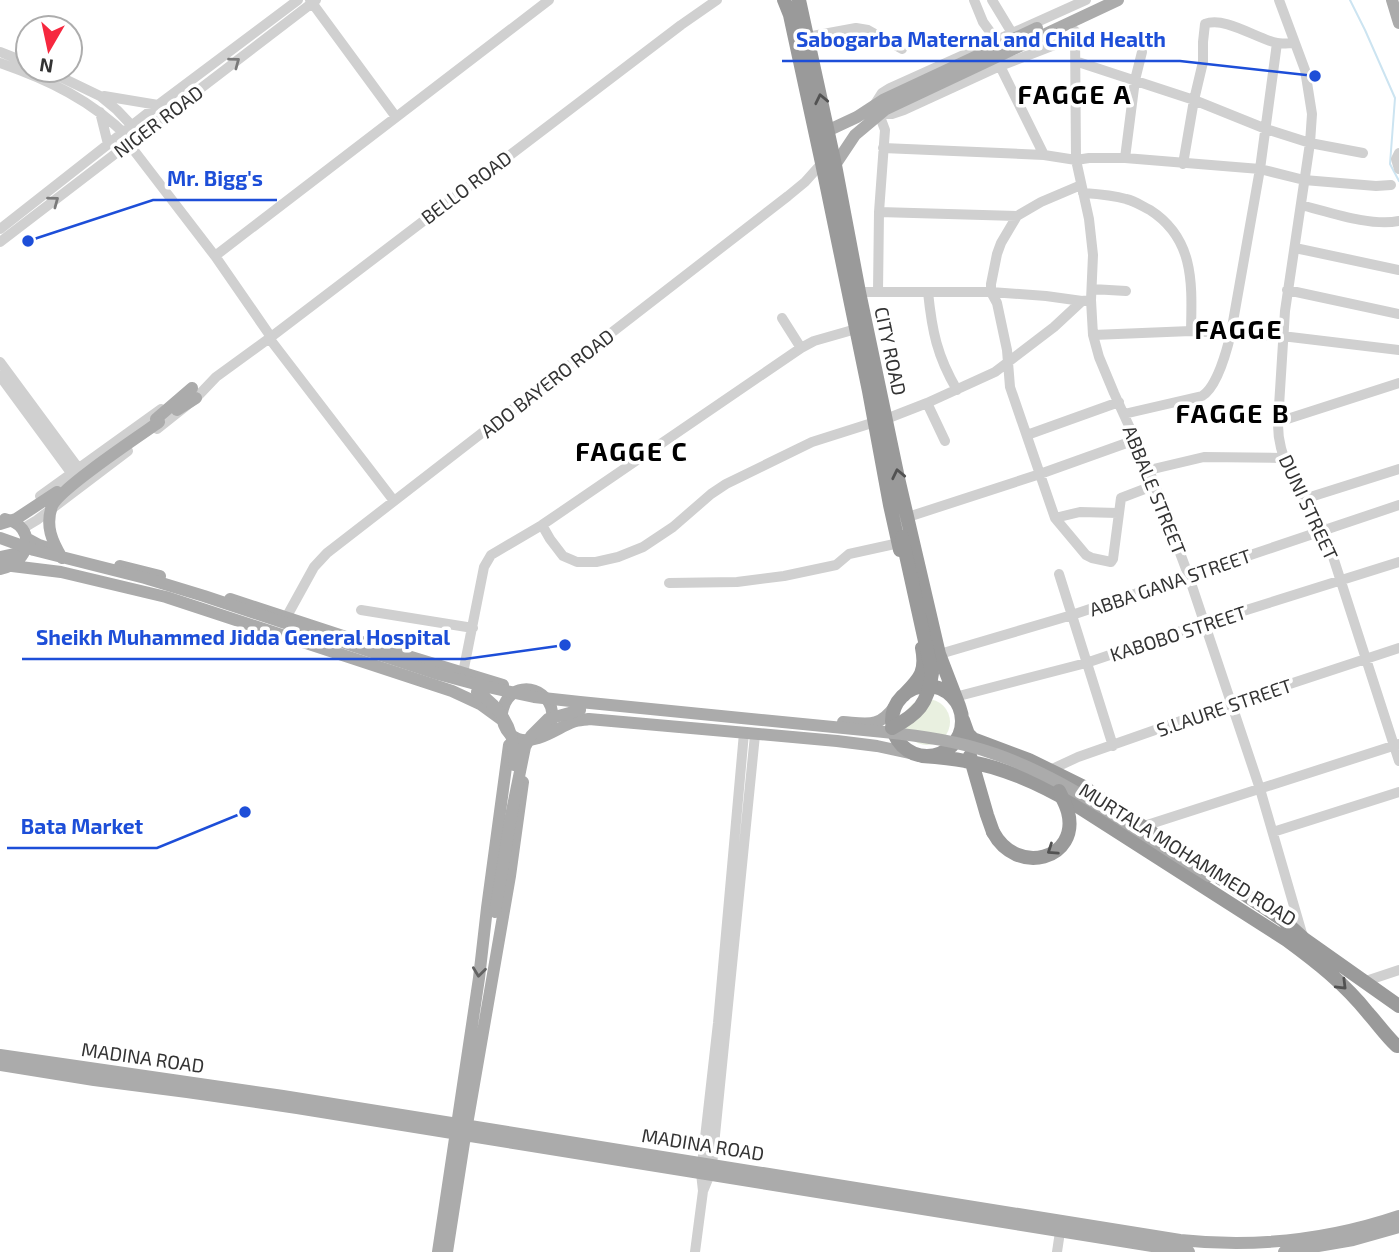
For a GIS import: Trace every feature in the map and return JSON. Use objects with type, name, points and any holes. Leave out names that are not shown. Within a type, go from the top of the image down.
[{"type":"highway","name":"CITY ROAD","points":[[784,0],[829,164],[859,292],[880,420],[901,520],[987,815],[993,832],[1007,850],[1025,858],[1041,857],[1060,847],[1067,836],[1069,813],[1059,791]]},
{"type":"highway","name":"CITY ROAD","points":[[799,0],[827,131],[829,164],[856,329],[880,420]]},
{"type":"highway","points":[[899,701],[912,690],[922,687],[944,690],[953,697],[959,713],[957,740],[951,748],[933,756],[918,755],[902,746],[894,734],[892,720],[899,701],[922,675],[924,659],[901,540],[901,520]]},
{"type":"highway","points":[[888,730],[914,714],[924,703],[932,673],[901,540]]},
{"type":"highway","name":"MURTALA MOHAMMED ROAD","points":[[959,713],[965,730],[973,739],[1029,760],[1082,786],[1143,826],[1325,968],[1398,1047]]},
{"type":"highway","name":"MURTALA MOHAMMED ROAD","points":[[918,755],[991,766],[1060,796],[1238,899],[1283,920],[1304,939],[1399,1006]]},
{"type":"main road","points":[[829,164],[881,107],[1098,0]]},
{"type":"main road","points":[[827,131],[1118,0]]},
{"type":"main road","points":[[1392,0],[1399,23]]},
{"type":"main road","points":[[2,521],[16,519],[49,499],[194,393]]},
{"type":"main road","points":[[62,558],[50,535],[53,504],[59,496],[157,420]]},
{"type":"main road","points":[[2,521],[10,520],[39,545],[53,550],[142,571],[463,674],[521,690],[860,723],[881,722],[899,701]]},
{"type":"main road","points":[[6,568],[23,556],[26,549],[24,533]]},
{"type":"main road","points":[[0,538],[34,551],[145,578],[204,596],[438,674],[534,697],[633,709],[888,730],[994,753],[1080,794],[1207,880]]},
{"type":"main road","points":[[0,547],[47,562],[143,585],[435,681],[533,704],[921,743],[961,751],[1019,772],[1059,791],[1238,899]]},
{"type":"main road","points":[[0,557],[20,553]]},
{"type":"main road","points":[[6,568],[61,572],[166,597],[452,691],[480,704],[502,720],[510,734],[520,740],[539,737],[576,721],[589,719],[877,746],[918,755]]},
{"type":"main road","points":[[502,720],[504,705],[521,690]]},
{"type":"main road","points":[[438,1252],[498,944],[524,771],[539,737],[549,729],[552,720],[553,711],[549,702],[534,691]]},
{"type":"main road","points":[[477,692],[488,699],[505,717],[514,744],[515,762],[493,911],[498,944]]},
{"type":"main road","points":[[483,943],[493,911],[525,747],[531,736],[548,719],[580,710]]},
{"type":"main road","points":[[447,1252],[510,734]]},
{"type":"main road","name":"MADINA ROAD","points":[[0,1055],[94,1075]]},
{"type":"main road","name":"MADINA ROAD","points":[[0,1066],[283,1096],[461,1130],[1061,1226],[1189,1252]]},
{"type":"main road","name":"MADINA ROAD","points":[[1153,1245],[1280,1242],[1334,1234],[1399,1216]]},
{"type":"main road","points":[[1284,1252],[1353,1240],[1399,1227]]},
{"type":"street","name":"NIGER ROAD","points":[[0,229],[298,0]]},
{"type":"street","points":[[215,256],[549,0]]},
{"type":"street","name":"BELLO ROAD","points":[[24,533],[194,393],[681,25],[718,0]]},
{"type":"street","points":[[974,0],[983,22],[996,40]]},
{"type":"street","points":[[992,0],[1012,33]]},
{"type":"street","points":[[878,292],[879,212],[885,130],[881,107],[882,93],[1086,0]]},
{"type":"street","name":"DUNI STREET","points":[[1279,0],[1305,70],[1312,114],[1282,336],[1278,422],[1282,458],[1324,529],[1399,761]]},
{"type":"street","name":"NIGER ROAD","points":[[0,242],[313,1]]},
{"type":"street","points":[[313,1],[396,117]]},
{"type":"street","points":[[1184,164],[1203,62],[1206,23],[1226,25],[1277,43],[1294,43]]},
{"type":"street","points":[[807,37],[856,28],[868,30],[902,49]]},
{"type":"street","name":"ABBALE STREET","points":[[1000,66],[1075,34],[1076,160],[1089,219],[1093,255],[1088,297],[1093,335],[1099,357],[1149,470],[1189,577],[1260,789],[1304,939]]},
{"type":"street","points":[[1124,414],[1202,396],[1212,386],[1228,349],[1260,169],[1277,43]]},
{"type":"street","points":[[1125,158],[1135,80],[1142,52]]},
{"type":"street","points":[[1075,61],[1194,100],[1266,129],[1363,153]]},
{"type":"street","points":[[0,63],[72,93],[128,130]]},
{"type":"street","points":[[881,107],[892,114],[904,110],[1000,66],[1044,155]]},
{"type":"street","points":[[75,84],[100,96],[117,110],[134,140],[270,338],[394,501]]},
{"type":"street","points":[[100,96],[158,105]]},
{"type":"street","points":[[99,111],[108,144]]},
{"type":"street","points":[[883,148],[1044,155],[1076,160],[1125,158],[1260,169],[1304,180],[1391,185]]},
{"type":"street","points":[[1399,153],[1396,159],[1399,169]]},
{"type":"street","name":"ADO BAYERO ROAD","points":[[287,616],[314,567],[327,553],[829,164]]},
{"type":"street","points":[[1155,485],[1122,497],[1119,501],[1113,559],[1108,563],[1086,555],[1055,518],[1010,387],[1007,349],[997,303],[991,292],[1001,243],[1017,216],[1041,202],[1082,189],[1140,204],[1161,217],[1175,232],[1183,249],[1192,288],[1191,331]]},
{"type":"street","points":[[1301,205],[1370,221],[1399,221]]},
{"type":"street","points":[[879,212],[1017,216]]},
{"type":"street","points":[[1295,248],[1399,270]]},
{"type":"street","points":[[1287,290],[1399,314]]},
{"type":"street","points":[[859,292],[991,292],[1088,297],[1126,291]]},
{"type":"street","points":[[928,292],[934,338],[943,366],[957,390]]},
{"type":"street","points":[[542,525],[563,556],[578,562],[596,562],[618,557],[643,547],[673,527],[726,484],[812,442],[927,403],[995,372],[1088,297]]},
{"type":"street","points":[[782,318],[801,348]]},
{"type":"street","points":[[463,674],[486,561],[491,555],[542,525],[801,348],[814,341],[856,329]]},
{"type":"street","points":[[1093,335],[1191,331],[1231,333],[1282,336],[1399,351]]},
{"type":"street","points":[[0,362],[75,472]]},
{"type":"street","points":[[0,376],[75,472]]},
{"type":"street","points":[[1278,422],[1399,383]]},
{"type":"street","name":"BELLO ROAD","points":[[2,521],[75,472],[169,403],[194,393]]},
{"type":"street","points":[[1027,435],[1119,402]]},
{"type":"street","points":[[927,403],[944,441]]},
{"type":"street","points":[[901,520],[1135,440]]},
{"type":"street","points":[[1149,470],[1204,457],[1282,458]]},
{"type":"street","points":[[1304,499],[1399,470]]},
{"type":"street","name":"ABBA GANA STREET","points":[[924,659],[1072,615],[1399,505]]},
{"type":"street","points":[[1055,518],[1080,512],[1118,513]]},
{"type":"street","points":[[669,583],[737,582],[784,576],[836,565],[849,554],[901,540]]},
{"type":"street","name":"KABOBO STREET","points":[[959,713],[1086,663],[1399,562]]},
{"type":"street","points":[[1059,574],[1113,746]]},
{"type":"street","points":[[361,610],[472,628]]},
{"type":"street","name":"S.LAURE STREET","points":[[1050,770],[1232,703],[1399,648]]},
{"type":"street","points":[[695,1252],[706,1169],[749,734]]},
{"type":"street","points":[[1143,826],[1396,745]]},
{"type":"street","points":[[1273,832],[1399,792]]},
{"type":"street","points":[[1363,982],[1399,970]]},
{"type":"street","points":[[1057,1252],[1061,1226]]},
{"type":"green space","points":[[927,699],[943,706],[950,722],[943,738],[927,745],[911,738],[904,722],[911,706]]},
{"type":"waterway","points":[[1350,0],[1395,98],[1390,164],[1399,181]]},
{"type":"place","name":"Sabogarba Maternal and Child Health","points":[[1315,76]]},
{"type":"place","name":"Mr. Bigg's","points":[[28,241]]},
{"type":"place","name":"Sheikh Muhammed Jidda General Hospital","points":[[565,645]]},
{"type":"place","name":"Bata Market","points":[[245,812]]},
{"type":"district","name":"FAGGE A","points":[[1075,93]]},
{"type":"district","name":"FAGGE","points":[[1239,328]]},
{"type":"district","name":"FAGGE B","points":[[1233,412]]},
{"type":"district","name":"FAGGE C","points":[[632,450]]}]
